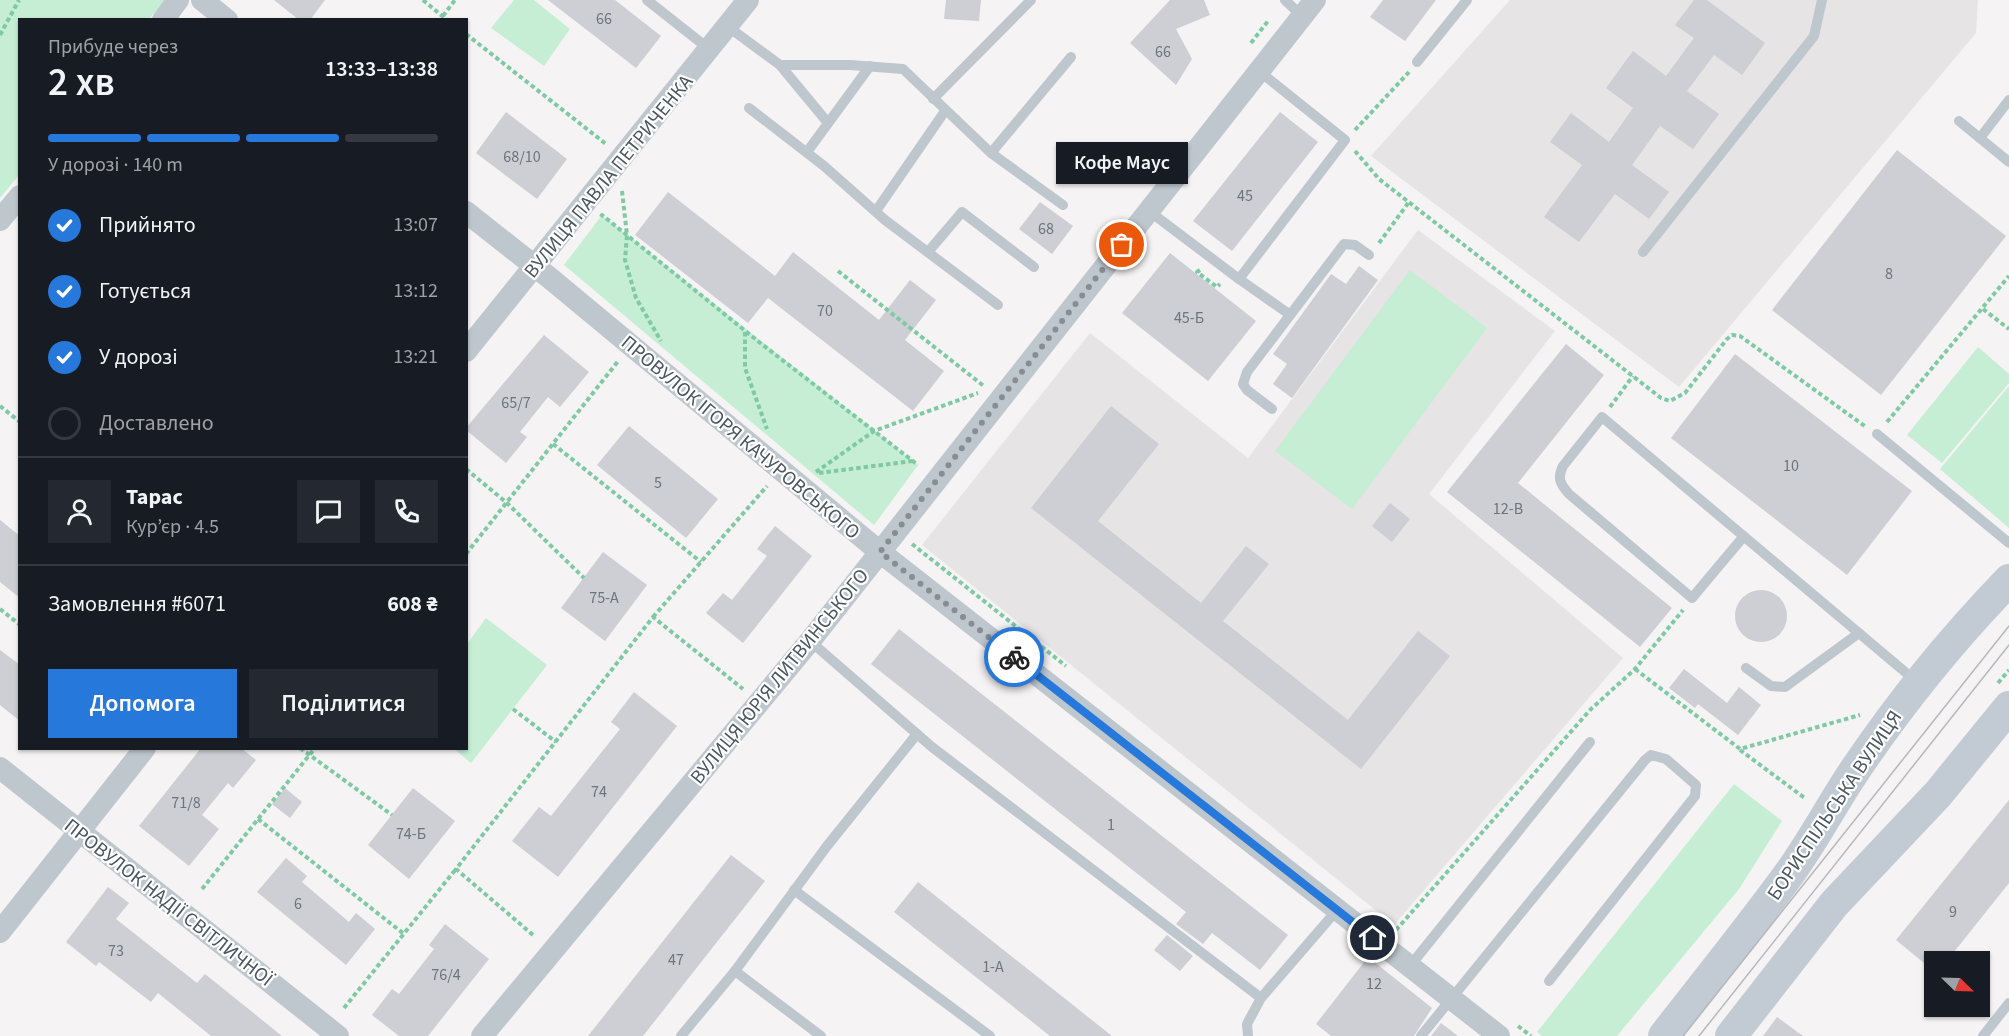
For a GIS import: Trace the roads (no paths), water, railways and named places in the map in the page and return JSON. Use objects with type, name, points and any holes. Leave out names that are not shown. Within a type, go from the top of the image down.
[{"type":"main road","name":"БОРИСПІЛЬСЬКА ВУЛИЦЯ","points":[[1664,1036],[1789,874],[1855,771],[1919,684],[1978,612],[2009,580]]},
{"type":"main road","points":[[1731,1036],[1834,904],[1938,794],[2009,708]]},
{"type":"street","points":[[164,18],[178,0]]},
{"type":"street","points":[[202,0],[224,18]]},
{"type":"street","name":"ВУЛИЦЯ ПАВЛА ПЕТРИЧЕНКА","points":[[468,349],[748,0]]},
{"type":"street","name":"ВУЛИЦЯ ЮРІЯ ЛИТВИНСЬКОГО","points":[[482,1036],[810,641],[1309,8]]},
{"type":"street","points":[[0,220],[18,198]]},
{"type":"street","name":"ПРОВУЛОК ІГОРЯ КАЧУРОВСЬКОГО","points":[[468,214],[880,552],[1499,1036]]},
{"type":"street","points":[[0,932],[143,750]]},
{"type":"street","name":"ПРОВУЛОК НАДІЇ СВІТЛИЧНОЇ","points":[[0,768],[338,1036]]},
{"type":"lane","points":[[647,0],[709,49]]},
{"type":"lane","points":[[933,99],[1031,0]]},
{"type":"lane","points":[[1285,0],[1309,8]]},
{"type":"lane","points":[[1417,62],[1467,0]]},
{"type":"lane","points":[[1643,252],[1814,36],[1822,0]]},
{"type":"lane","points":[[728,26],[780,64],[828,123]]},
{"type":"lane","points":[[991,153],[1071,57]]},
{"type":"lane","points":[[780,64],[903,69],[991,153],[1063,205]]},
{"type":"lane","points":[[807,152],[870,66]]},
{"type":"lane","points":[[1239,279],[1345,140],[1259,71]]},
{"type":"lane","points":[[1980,138],[2009,100]]},
{"type":"lane","points":[[749,108],[807,152],[876,212],[998,305]]},
{"type":"lane","points":[[876,212],[945,111]]},
{"type":"lane","points":[[1959,121],[2009,162]]},
{"type":"lane","points":[[1149,211],[1289,314]]},
{"type":"lane","points":[[928,252],[962,212],[1034,267]]},
{"type":"lane","points":[[1272,409],[1247,390],[1243,384],[1244,378],[1289,314],[1344,244],[1355,245],[1369,255]]},
{"type":"lane","points":[[1744,536],[1692,598],[1569,494],[1561,485],[1559,475],[1563,466],[1602,417],[1744,536],[1919,684]]},
{"type":"lane","points":[[1877,434],[2009,543]]},
{"type":"lane","points":[[1746,668],[1771,686],[1785,687],[1859,633]]},
{"type":"lane","points":[[810,641],[917,734],[1261,998]]},
{"type":"lane","points":[[681,1036],[735,971],[827,846],[917,734]]},
{"type":"lane","points":[[1410,966],[1590,742]]},
{"type":"lane","points":[[1421,1036],[1645,760],[1651,755],[1666,759],[1693,780],[1696,785],[1695,796],[1549,981]]},
{"type":"lane","points":[[794,890],[990,1036]]},
{"type":"lane","points":[[1248,1036],[1247,1024],[1261,998],[1337,910]]},
{"type":"lane","points":[[735,971],[821,1036]]},
{"type":"lane","points":[[1983,1036],[2009,1003]]},
{"type":"tram line","points":[[1683,1036],[2009,626]]},
{"type":"tram line","points":[[1699,1036],[2009,645]]},
{"type":"place","name":"Кофе Маус","points":[[1122,245]]}]
